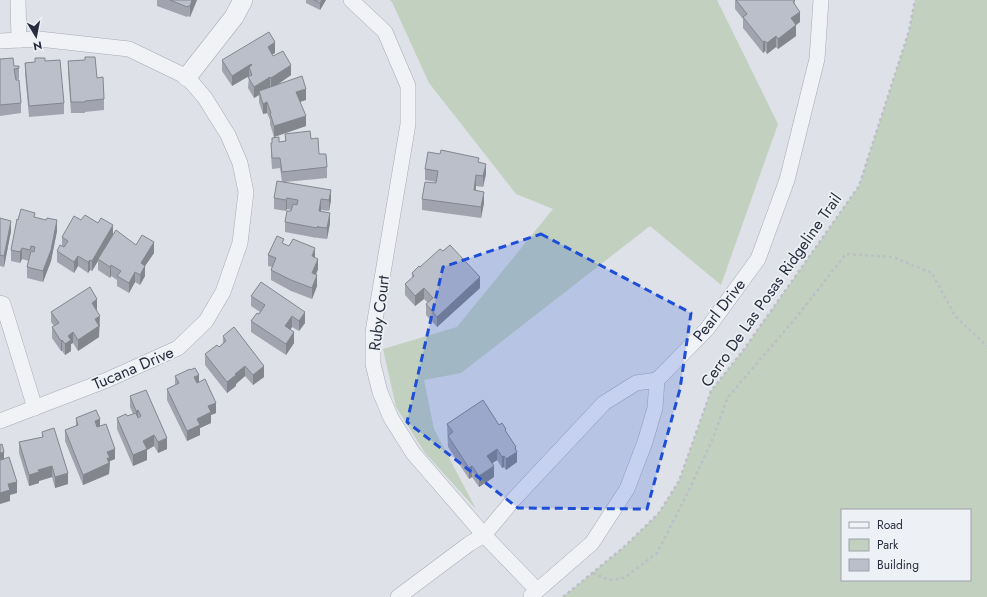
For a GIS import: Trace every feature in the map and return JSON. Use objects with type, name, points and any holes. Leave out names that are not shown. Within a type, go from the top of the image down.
[{"type":"street","points":[[18,0],[19,40]]},
{"type":"street","points":[[187,77],[234,17],[243,0]]},
{"type":"street","name":"Ruby Court","points":[[351,0],[385,32],[408,86],[408,124],[373,332],[373,364],[380,392],[391,418],[412,453],[534,594]]},
{"type":"street","name":"Pearl Drive","points":[[657,380],[707,329],[758,259],[787,180],[817,59],[821,0]]},
{"type":"street","name":"Tucana Drive","points":[[0,41],[39,39],[129,49],[187,77],[205,98],[228,136],[240,163],[246,192],[240,243],[223,292],[206,321],[178,348],[108,380],[0,421]]},
{"type":"street","points":[[0,303],[3,304],[35,408]]},
{"type":"street","points":[[398,597],[484,535],[515,498],[604,403],[636,383],[657,380],[655,408],[647,435],[627,489],[592,543],[534,594]]},
{"type":"path","name":"Cerro De Las Posas Ridgeline Trail","points":[[563,597],[624,547],[659,513],[679,481],[711,391],[742,352],[859,186],[909,31],[915,0]]},
{"type":"path","points":[[593,573],[609,580],[624,578],[657,553],[712,443],[728,397],[795,319],[846,254],[893,258],[932,273],[955,316],[987,346]]},
{"type":"highlighted area","points":[[541,234],[691,313],[680,389],[647,509],[518,508],[407,422],[443,267]]},
{"type":"green space","points":[[390,0],[717,0],[778,124],[721,285],[650,226],[461,373],[424,380],[434,429],[476,509],[425,453],[396,407],[383,349],[457,327],[553,209],[516,194],[429,83]]},
{"type":"green space","points":[[915,0],[987,0],[987,597],[563,597],[624,547],[659,513],[679,481],[711,391],[742,352],[859,186],[909,31]]},
{"type":"building","points":[[170,0],[192,0],[190,6],[187,7]]},
{"type":"building","points":[[314,0],[322,0],[320,3]]},
{"type":"building","points":[[736,0],[794,0],[795,1],[793,2],[800,12],[791,18],[796,25],[778,39],[776,36],[767,43],[765,41],[763,42],[743,17],[747,14]]},
{"type":"building","points":[[269,32],[275,42],[268,47],[273,56],[283,51],[291,65],[254,87],[248,77],[252,75],[249,67],[252,65],[251,64],[232,76],[222,60]]},
{"type":"building","points":[[85,57],[95,57],[97,78],[103,77],[104,99],[85,102],[71,102],[68,61],[85,60]]},
{"type":"building","points":[[13,58],[14,66],[19,66],[19,68],[14,69],[16,80],[19,80],[21,103],[0,105],[0,59]]},
{"type":"building","points":[[35,58],[45,58],[45,61],[60,60],[64,103],[29,106],[25,63],[35,62]]},
{"type":"building","points":[[302,76],[306,89],[296,92],[306,116],[274,126],[267,102],[263,104],[259,91]]},
{"type":"building","points":[[310,131],[311,139],[318,138],[319,154],[326,154],[327,167],[282,172],[280,158],[272,158],[272,138],[279,137],[279,142],[286,141],[285,134]]},
{"type":"building","points":[[441,150],[479,158],[478,162],[486,164],[483,176],[476,175],[474,190],[484,192],[481,207],[422,199],[425,182],[436,183],[438,171],[425,169],[428,152],[440,154]]},
{"type":"building","points":[[277,181],[331,190],[329,200],[321,199],[319,211],[330,213],[327,228],[318,226],[317,228],[285,222],[287,211],[291,211],[293,204],[297,205],[298,200],[274,198]]},
{"type":"building","points":[[21,209],[35,213],[34,217],[46,220],[47,218],[57,220],[51,250],[43,271],[27,267],[31,251],[34,252],[35,247],[31,246],[30,250],[22,248],[20,252],[11,250],[17,219],[18,220]]},
{"type":"building","points":[[85,215],[98,223],[101,218],[113,225],[92,261],[90,260],[88,262],[78,256],[74,262],[57,251],[60,245],[64,247],[68,241],[62,237],[74,216],[81,220]]},
{"type":"building","points":[[0,218],[11,221],[4,256],[0,255]]},
{"type":"building","points":[[116,230],[136,245],[142,235],[154,242],[141,263],[145,266],[140,275],[135,272],[129,283],[117,276],[121,271],[111,265],[110,267],[98,259]]},
{"type":"building","points":[[277,236],[284,239],[282,243],[289,246],[293,239],[315,248],[312,256],[318,259],[312,273],[317,275],[312,288],[271,270],[276,258],[268,255]]},
{"type":"building","points":[[450,245],[480,277],[437,317],[426,304],[433,298],[424,288],[415,296],[405,284],[414,276],[412,273],[419,266],[420,267],[440,249],[443,251]]},
{"type":"building","points":[[261,282],[305,312],[299,321],[292,316],[285,326],[294,332],[286,344],[251,321],[257,313],[259,314],[265,305],[251,296]]},
{"type":"building","points":[[90,287],[97,299],[92,303],[100,316],[95,319],[99,326],[78,340],[73,332],[68,336],[71,340],[65,344],[62,340],[61,341],[52,327],[59,323],[51,312]]},
{"type":"building","points":[[234,327],[264,366],[253,375],[245,366],[227,382],[205,354],[217,345],[219,347],[226,341],[223,336]]},
{"type":"building","points":[[195,368],[199,375],[194,377],[197,383],[205,379],[216,403],[208,406],[211,412],[197,419],[200,425],[187,431],[167,389],[179,383],[175,376]]},
{"type":"building","points":[[146,390],[167,438],[158,442],[154,435],[143,441],[147,449],[133,455],[117,418],[126,414],[127,416],[136,413],[138,418],[141,416],[138,410],[136,411],[130,396]]},
{"type":"building","points":[[483,400],[499,425],[502,423],[506,429],[505,430],[516,447],[517,452],[506,459],[504,456],[502,457],[497,449],[487,456],[494,466],[479,476],[472,466],[469,468],[448,436],[453,432],[447,424]]},
{"type":"building","points":[[96,410],[100,419],[95,421],[97,427],[106,424],[115,449],[107,452],[110,458],[107,458],[109,463],[83,475],[65,430],[78,425],[76,418]]},
{"type":"building","points":[[54,428],[68,473],[55,477],[52,466],[38,470],[39,472],[29,475],[19,442],[43,437],[42,432]]},
{"type":"building","points":[[2,444],[4,452],[0,453],[0,445]]},
{"type":"building","points":[[0,457],[1,460],[9,457],[17,482],[8,484],[10,490],[0,493]]}]
